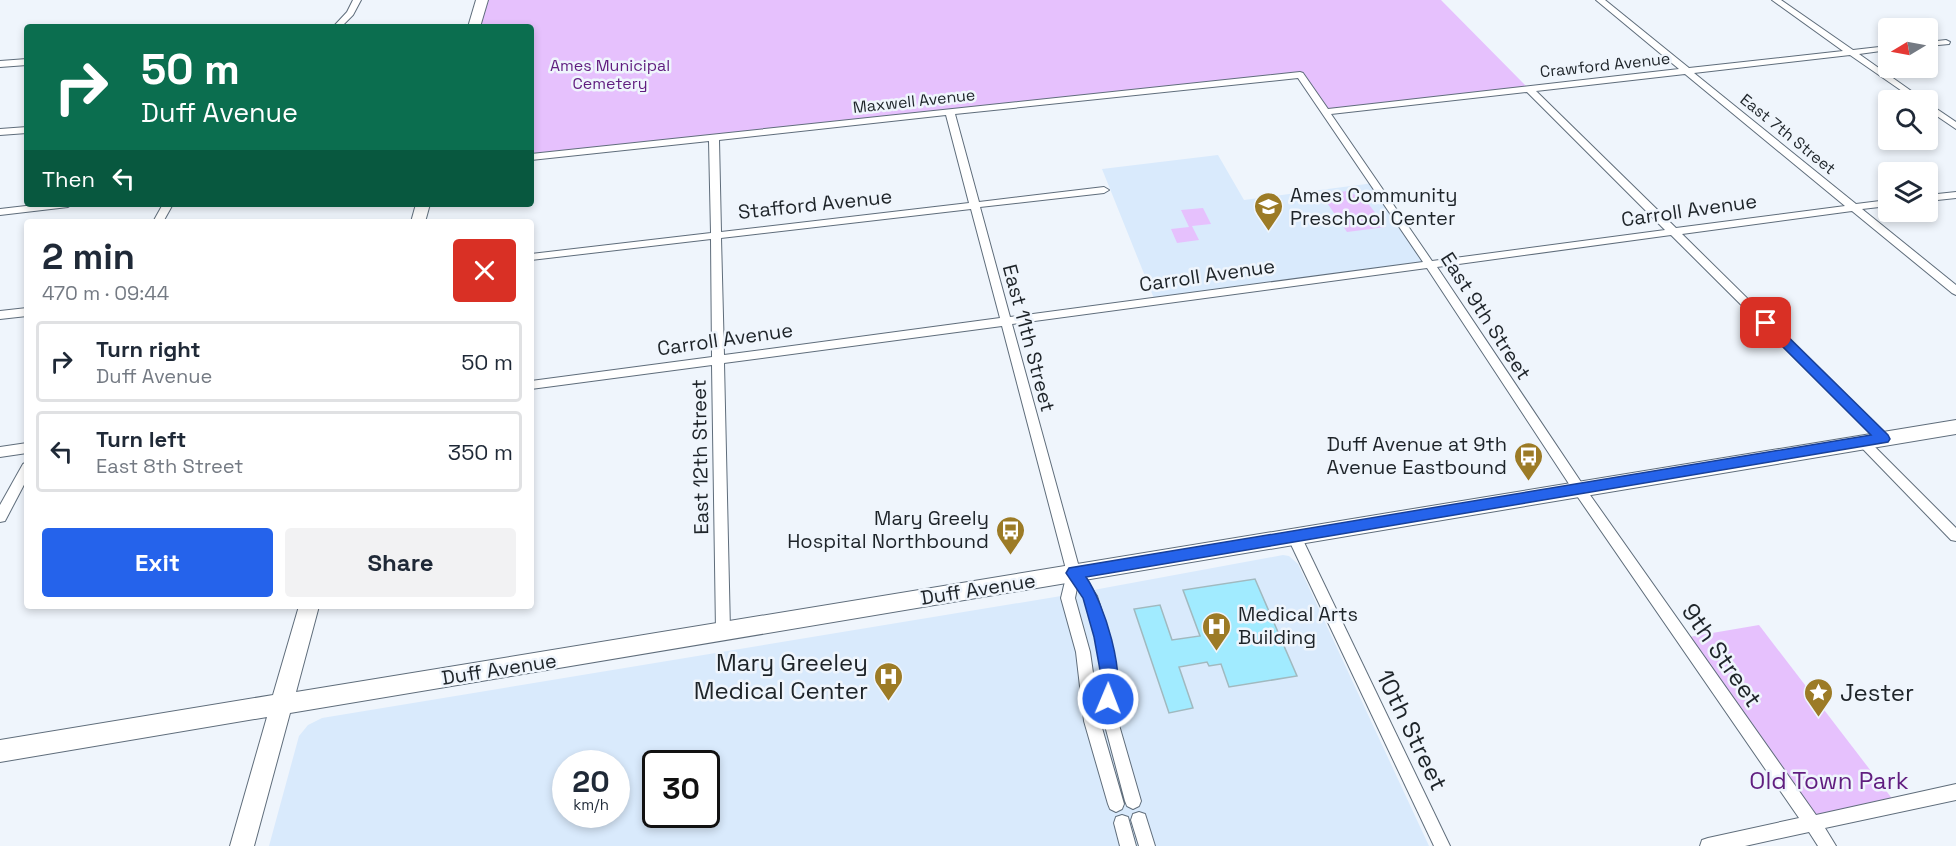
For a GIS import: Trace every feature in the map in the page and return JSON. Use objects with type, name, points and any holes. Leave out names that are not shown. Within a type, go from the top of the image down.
[{"type":"main road","points":[[475,24],[482,0]]},
{"type":"main road","name":"Duff Avenue","points":[[0,751],[1956,426]]},
{"type":"main road","points":[[242,846],[308,609]]},
{"type":"street","points":[[340,24],[350,13],[357,0]]},
{"type":"street","name":"East 7th Street","points":[[1600,0],[1956,291]]},
{"type":"street","points":[[1776,0],[1906,90]]},
{"type":"street","points":[[1938,43],[1946,42]]},
{"type":"street","name":"Crawford Avenue","points":[[1325,112],[1878,49]]},
{"type":"street","points":[[0,64],[24,62]]},
{"type":"street","name":"East 9th Street","points":[[1300,75],[1430,265],[1578,489]]},
{"type":"street","name":"Maxwell Avenue","points":[[534,157],[1300,75]]},
{"type":"street","points":[[1529,89],[1674,231],[1873,440],[1956,536]]},
{"type":"street","name":"East 11th Street","points":[[950,113],[1074,573]]},
{"type":"street","points":[[1938,113],[1956,126]]},
{"type":"street","points":[[0,132],[24,130]]},
{"type":"street","name":"East 12th Street","points":[[714,137],[723,631]]},
{"type":"street","name":"Stafford Avenue","points":[[534,257],[1104,190]]},
{"type":"street","points":[[1938,197],[1956,195]]},
{"type":"street","name":"Carroll Avenue","points":[[534,385],[1878,204]]},
{"type":"street","points":[[0,212],[42,207]]},
{"type":"street","points":[[0,315],[24,312]]},
{"type":"street","points":[[0,452],[24,448]]},
{"type":"street","points":[[0,517],[24,473]]},
{"type":"street","name":"9th Street","points":[[1578,489],[1828,846]]},
{"type":"street","name":"10th Street","points":[[1294,537],[1442,846]]},
{"type":"street","points":[[1074,573],[1090,596],[1102,637],[1109,670],[1110,718],[1133,801]]},
{"type":"street","points":[[1074,573],[1068,598],[1083,652],[1092,721],[1116,804]]},
{"type":"street","points":[[1708,846],[1956,792]]},
{"type":"street","points":[[1139,820],[1147,846]]},
{"type":"street","points":[[1122,823],[1128,846]]},
{"type":"shaded area","name":"Ames Community Preschool Center","points":[[1218,155],[1244,200],[1374,183],[1433,264],[1155,301],[1102,169]]},
{"type":"shaded area","name":"Mary Greeley Medical Center","points":[[1283,555],[1289,556],[1298,564],[1429,846],[269,846],[299,736],[308,725],[322,718],[1061,596]]},
{"type":"green space","name":"Ames Municipal Cemetery","points":[[482,0],[1441,0],[1529,89],[1325,112],[1299,75],[534,157],[534,24],[475,24]]},
{"type":"green space","points":[[1348,191],[1367,202],[1386,227],[1347,232],[1321,194]]},
{"type":"green space","points":[[1203,208],[1211,224],[1192,226],[1199,240],[1177,243],[1171,229],[1189,227],[1181,210]]},
{"type":"green space","name":"Old Town Park","points":[[1759,625],[1897,805],[1812,824],[1683,638]]},
{"type":"building","name":"Medical Arts Building","points":[[1255,579],[1297,676],[1229,687],[1221,664],[1209,666],[1207,662],[1179,667],[1193,708],[1169,713],[1134,609],[1160,605],[1172,640],[1200,636],[1183,590]]},
{"type":"place","name":"Ames Community Preschool Center","points":[[1269,232]]},
{"type":"place","name":"Duff Avenue at 9th Avenue Eastbound","points":[[1528,482]]},
{"type":"place","name":"Mary Greely Hospital Northbound","points":[[1010,556]]},
{"type":"place","name":"Medical Arts Building","points":[[1217,652]]},
{"type":"place","name":"Mary Greeley Medical Center","points":[[889,702]]},
{"type":"place","name":"Jester","points":[[1819,718]]},
{"type":"route","points":[[1108,699],[1109,670],[1102,637],[1090,596],[1074,573],[1883,439],[1766,323]]}]
